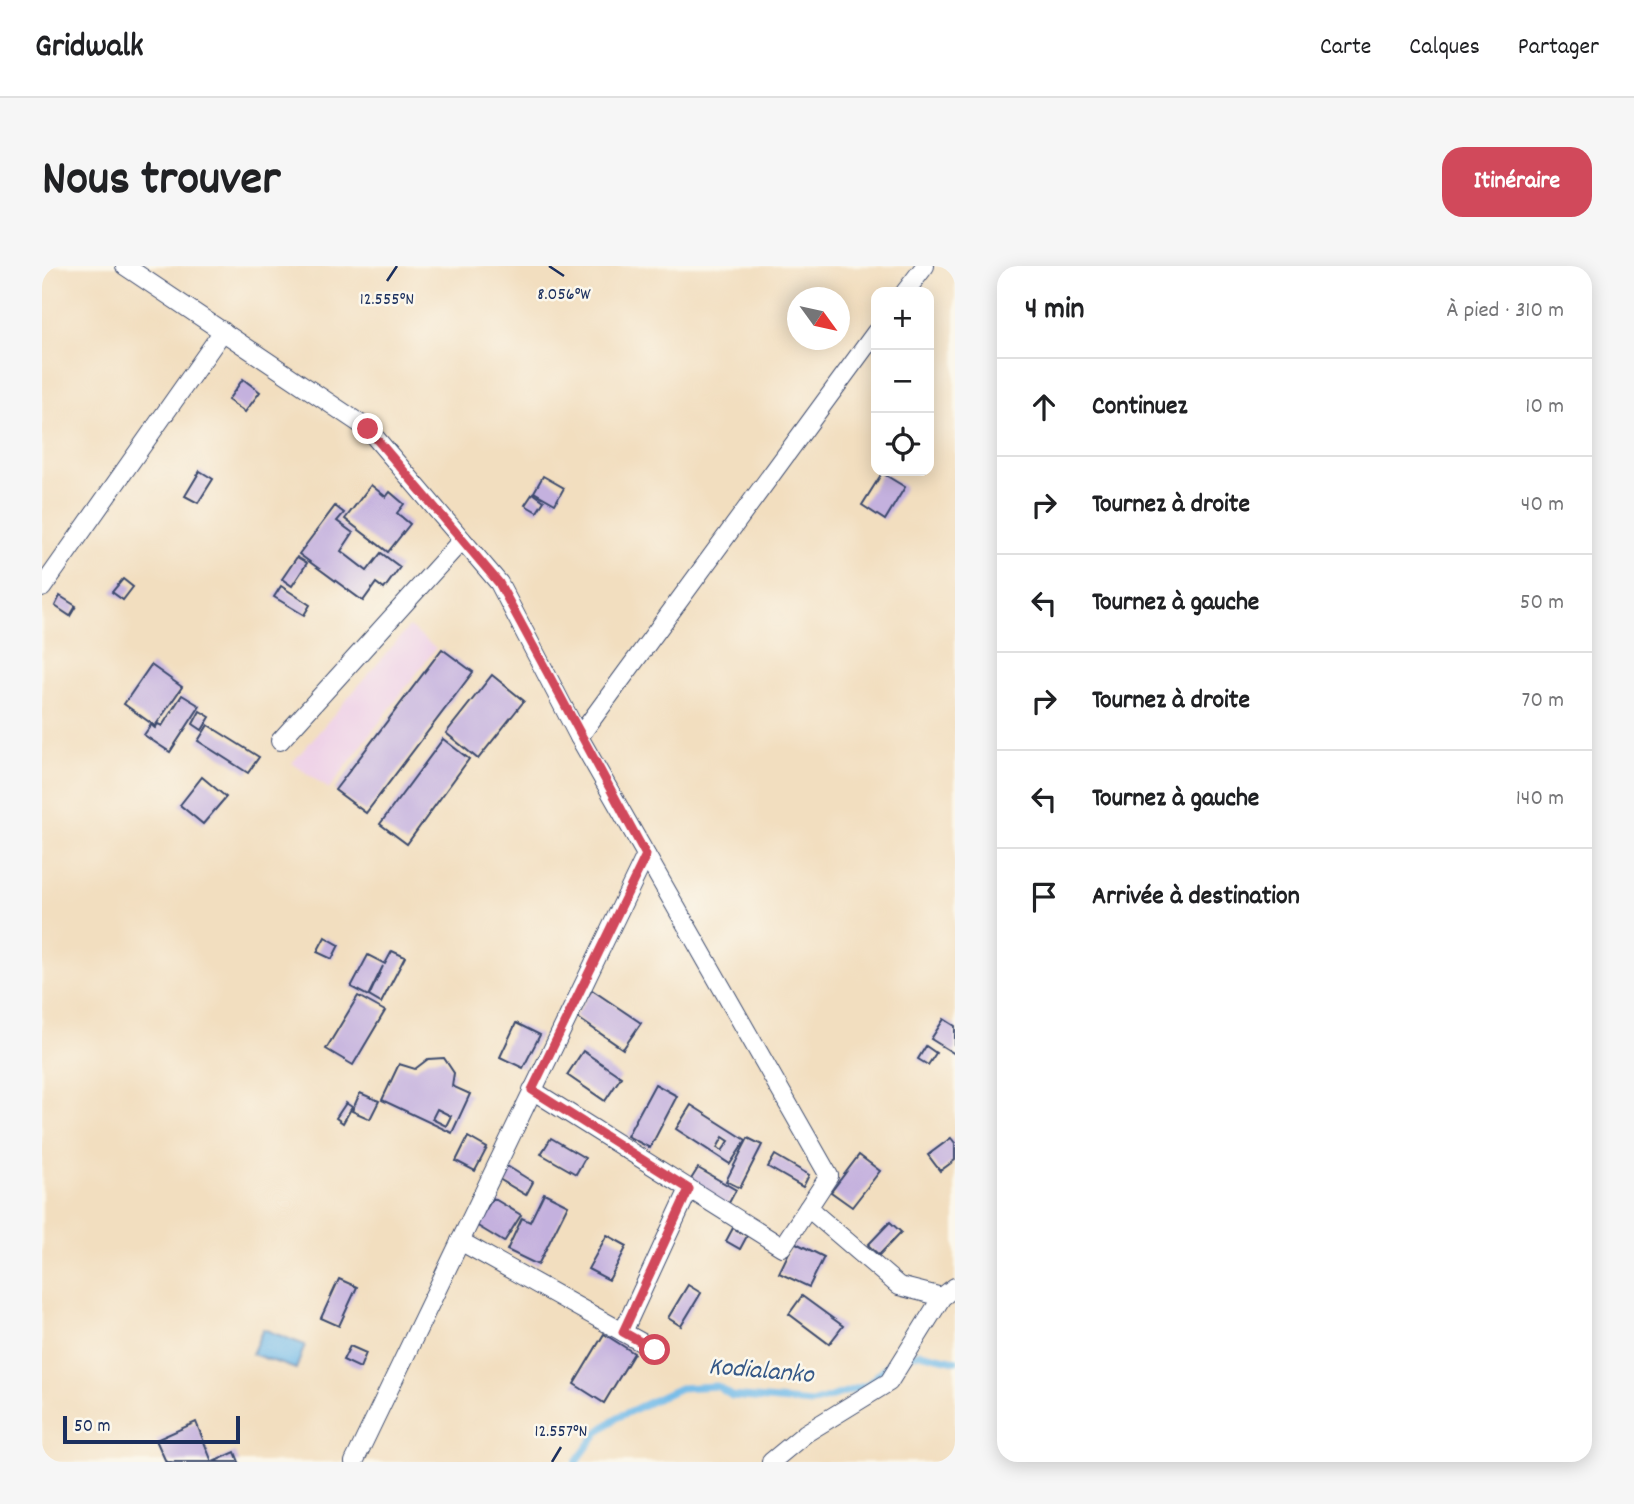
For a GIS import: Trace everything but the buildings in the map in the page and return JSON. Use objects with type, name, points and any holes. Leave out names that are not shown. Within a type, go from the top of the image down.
[{"type":"street","points":[[125,266],[368,429],[499,583],[579,737],[829,1176],[782,1247],[532,1090]]},
{"type":"street","points":[[909,287],[925,266]]},
{"type":"street","points":[[42,588],[223,331]]},
{"type":"street","points":[[579,737],[871,339]]},
{"type":"street","points":[[280,741],[462,540]]},
{"type":"street","points":[[354,1462],[646,855]]},
{"type":"street","points":[[623,1332],[689,1189]]},
{"type":"street","points":[[771,1462],[806,1433],[889,1382],[949,1292],[899,1286],[808,1208]]},
{"type":"street","points":[[460,1241],[655,1350]]},
{"type":"shaded area","points":[[409,627],[436,648],[329,789],[292,763]]},
{"type":"water","points":[[263,1329],[305,1345],[296,1369],[252,1354]]},
{"type":"waterway","name":"Kodialanko","points":[[576,1462],[599,1431],[618,1417],[680,1388],[717,1386],[732,1396],[812,1403],[867,1385],[891,1362],[920,1353],[955,1361]]},
{"type":"route","points":[[368,429],[499,583],[579,737],[646,855],[532,1090],[689,1189],[623,1332],[655,1350]]}]
